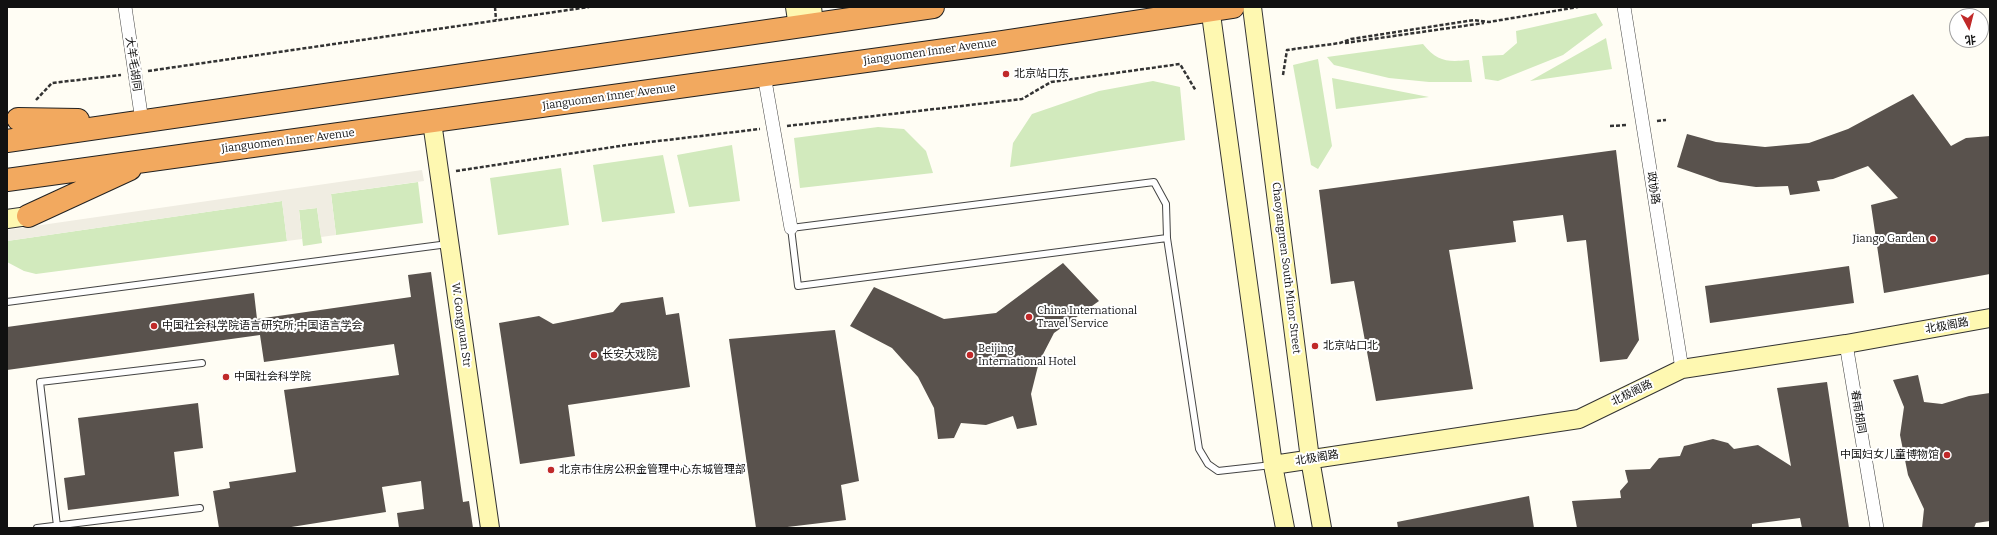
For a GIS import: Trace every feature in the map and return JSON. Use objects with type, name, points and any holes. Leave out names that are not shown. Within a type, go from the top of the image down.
[{"type":"highway","points":[[7,141],[805,16],[933,7]]},
{"type":"highway","name":"Jianguomen Inner Avenue","points":[[7,180],[1003,42],[1211,9],[1233,7]]},
{"type":"highway","points":[[12,120],[142,121]]},
{"type":"highway","points":[[18,218],[152,159]]},
{"type":"street","name":"大羊毛胡同","points":[[125,7],[142,121]]},
{"type":"street","name":"Chaoyangmen South Minor Street","points":[[1252,7],[1310,459],[1322,528]]},
{"type":"street","name":"政协路","points":[[1624,7],[1682,369]]},
{"type":"street","points":[[1211,9],[1273,465],[1284,528]]},
{"type":"street","points":[[764,75],[791,228]]},
{"type":"street","name":"W. Gongyuan Str","points":[[432,122],[490,528]]},
{"type":"street","name":"北极阁路","points":[[1273,465],[1579,419],[1682,369],[1846,344],[1990,318]]},
{"type":"street","name":"春雨胡同","points":[[1846,344],[1877,528]]},
{"type":"lane","points":[[1167,238],[798,286],[791,228],[1154,182],[1166,204],[1167,238],[1199,449],[1208,464],[1218,471],[1273,465]]},
{"type":"lane","points":[[7,302],[449,244]]},
{"type":"lane","points":[[57,526],[40,382],[202,363]]},
{"type":"lane","points":[[37,528],[200,508]]},
{"type":"path","points":[[495,7],[496,20]]},
{"type":"path","points":[[12,120],[52,83],[135,73],[589,7]]},
{"type":"path","points":[[1283,75],[1286,50],[1340,43],[1351,39],[1474,20],[1489,22],[1578,7]]},
{"type":"path","points":[[456,171],[633,144],[1022,100],[1050,82],[1180,64],[1196,91]]},
{"type":"green space","points":[[1596,13],[1603,25],[1563,55],[1498,81],[1485,79],[1482,56],[1503,55],[1517,43],[1516,31]]},
{"type":"green space","points":[[1606,38],[1612,69],[1530,81]]},
{"type":"green space","points":[[1423,44],[1438,58],[1443,60],[1469,60],[1472,82],[1429,82],[1389,78],[1334,65],[1327,57]]},
{"type":"green space","points":[[1318,59],[1332,146],[1318,169],[1311,165],[1293,65]]},
{"type":"green space","points":[[1332,78],[1429,97],[1336,109]]},
{"type":"green space","points":[[1153,81],[1180,87],[1185,140],[1010,167],[1013,143],[1032,114],[1099,91]]},
{"type":"green space","points":[[878,127],[904,129],[926,151],[933,173],[800,188],[794,138]]},
{"type":"green space","points":[[732,145],[740,201],[689,207],[677,155]]},
{"type":"green space","points":[[663,155],[675,213],[602,222],[593,165]]},
{"type":"green space","points":[[561,168],[569,225],[498,235],[490,178]]},
{"type":"green space","points":[[418,182],[423,223],[336,235],[331,194]]},
{"type":"green space","points":[[282,201],[287,241],[36,274],[24,271],[7,262],[7,241]]},
{"type":"green space","points":[[317,208],[322,243],[303,246],[299,210]]},
{"type":"shaded area","points":[[422,170],[424,181],[331,194],[336,235],[321,237],[317,208],[299,210],[302,239],[287,241],[282,201],[7,241],[7,230]]},
{"type":"building","points":[[1913,94],[1951,146],[1966,138],[1990,136],[1990,274],[1884,293],[1871,205],[1898,198],[1868,166],[1833,179],[1817,181],[1820,191],[1790,195],[1788,186],[1756,187],[1720,182],[1677,167],[1687,134],[1716,142],[1765,147],[1809,143],[1848,129]]},
{"type":"building","points":[[1616,150],[1639,340],[1627,359],[1600,362],[1586,240],[1567,242],[1563,215],[1513,221],[1516,242],[1449,250],[1473,389],[1376,401],[1354,281],[1331,284],[1319,190]]},
{"type":"building","name":"Beijing International Hotel","points":[[1063,263],[1099,301],[1054,333],[1039,362],[1031,394],[1037,425],[1017,429],[1013,416],[986,425],[961,423],[954,438],[938,439],[934,408],[918,377],[892,348],[850,326],[874,287],[944,319],[996,313]]},
{"type":"building","points":[[1849,266],[1854,303],[1710,323],[1705,286]]},
{"type":"building","points":[[431,272],[463,502],[469,501],[473,528],[399,528],[397,513],[424,509],[421,481],[382,487],[386,512],[285,528],[219,528],[213,491],[230,488],[229,482],[296,472],[284,390],[399,375],[394,344],[264,362],[260,335],[7,370],[7,327],[254,293],[257,319],[411,297],[408,275]]},
{"type":"building","name":"长安大戏院","points":[[663,297],[666,315],[679,313],[690,387],[568,405],[575,456],[520,464],[499,323],[539,316],[553,324],[613,312],[621,303]]},
{"type":"building","points":[[835,330],[859,481],[841,485],[846,520],[779,528],[756,528],[729,339]]},
{"type":"building","name":"中国妇女儿童博物馆","points":[[1918,375],[1924,402],[1942,404],[1969,396],[1990,393],[1990,521],[1976,523],[1974,528],[1922,528],[1924,509],[1908,475],[1900,435],[1904,407],[1893,380]]},
{"type":"building","points":[[1827,382],[1849,528],[1802,528],[1800,518],[1752,524],[1752,528],[1577,528],[1572,501],[1621,498],[1620,491],[1628,482],[1625,470],[1650,469],[1659,458],[1680,456],[1684,446],[1713,439],[1728,443],[1734,449],[1758,445],[1791,466],[1777,388]]},
{"type":"building","points":[[198,403],[203,448],[174,452],[179,496],[68,510],[64,478],[85,475],[78,418]]},
{"type":"building","points":[[1529,496],[1534,528],[1398,528],[1397,522]]},
{"type":"place","name":"北京站口东","points":[[1006,74]]},
{"type":"place","name":"Jiango Garden","points":[[1933,239]]},
{"type":"place","name":"China International Travel Service","points":[[1029,317]]},
{"type":"place","name":"中国社会科学院语言研究所;中国语言学会","points":[[154,326]]},
{"type":"place","name":"北京站口北","points":[[1315,346]]},
{"type":"place","name":"长安大戏院","points":[[594,355]]},
{"type":"place","name":"Beijing International Hotel","points":[[970,355]]},
{"type":"place","name":"中国社会科学院","points":[[226,377]]},
{"type":"place","name":"中国妇女儿童博物馆","points":[[1947,455]]},
{"type":"place","name":"北京市住房公积金管理中心东城管理部","points":[[551,470]]}]
